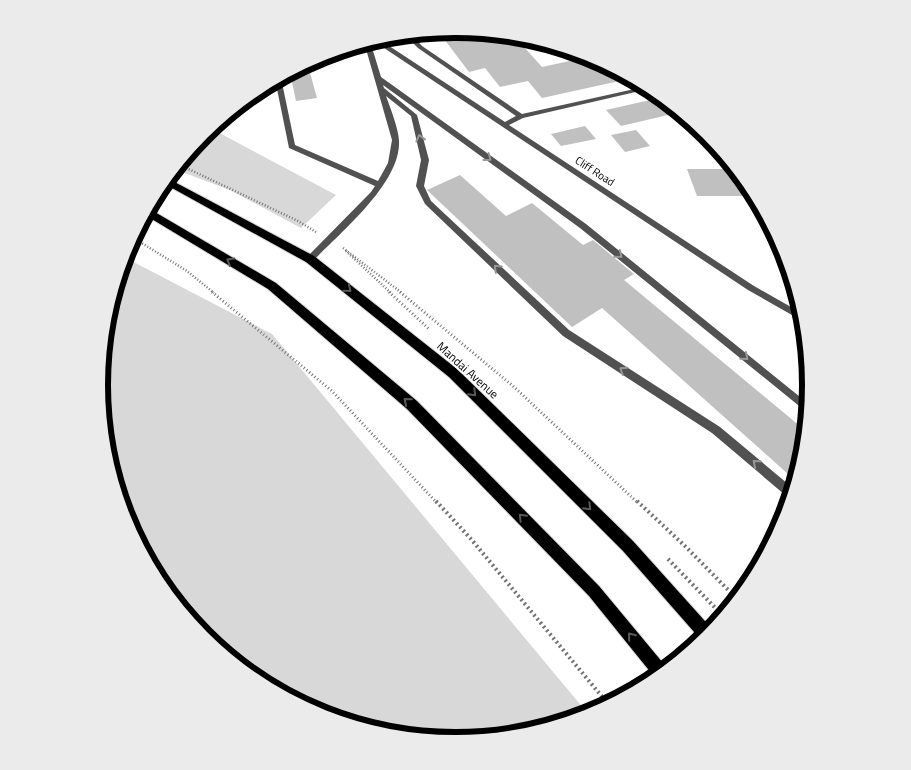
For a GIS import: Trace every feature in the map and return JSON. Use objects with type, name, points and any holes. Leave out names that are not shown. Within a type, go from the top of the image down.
[{"type":"main road","name":"Mandai Avenue","points":[[172,184],[310,259],[452,373],[628,546],[702,630]]},
{"type":"main road","points":[[153,215],[272,286],[412,405],[594,591],[657,668]]},
{"type":"lane","points":[[413,40],[420,47],[521,116]]},
{"type":"lane","name":"Cliff Road","points":[[383,45],[751,288],[795,314]]},
{"type":"lane","points":[[310,259],[374,194],[392,163],[396,140],[369,48]]},
{"type":"lane","points":[[378,78],[583,226],[802,404]]},
{"type":"lane","points":[[280,85],[292,146],[379,185]]},
{"type":"lane","points":[[382,89],[414,115],[425,160],[420,186],[428,202],[566,333],[716,430],[787,490]]},
{"type":"lane","points":[[504,125],[521,116],[638,90]]},
{"type":"path","points":[[139,242],[187,271],[332,391],[471,539],[604,699]]},
{"type":"shaded area","points":[[217,132],[336,195],[301,228],[230,190],[181,172]]},
{"type":"shaded area","points":[[131,261],[272,334],[583,708],[545,721],[501,730],[478,732],[410,730],[366,721],[302,697],[262,674],[226,646],[194,614],[167,578],[144,539],[126,497],[115,453],[109,408],[109,362],[115,317]]},
{"type":"building","points":[[443,38],[478,38],[492,39],[495,42],[503,40],[521,44],[542,67],[576,59],[622,80],[542,98],[528,81],[500,87],[485,68],[469,72]]},
{"type":"building","points":[[309,70],[317,98],[296,101],[291,79]]},
{"type":"building","points":[[653,99],[673,114],[621,126],[606,110]]},
{"type":"building","points":[[585,126],[596,139],[561,146],[551,134]]},
{"type":"building","points":[[636,130],[650,146],[625,152],[611,135]]},
{"type":"building","points":[[687,169],[728,169],[747,196],[697,196]]},
{"type":"building","points":[[460,175],[506,216],[532,203],[583,245],[593,240],[634,274],[624,280],[800,426],[791,476],[602,308],[572,327],[427,190]]}]
